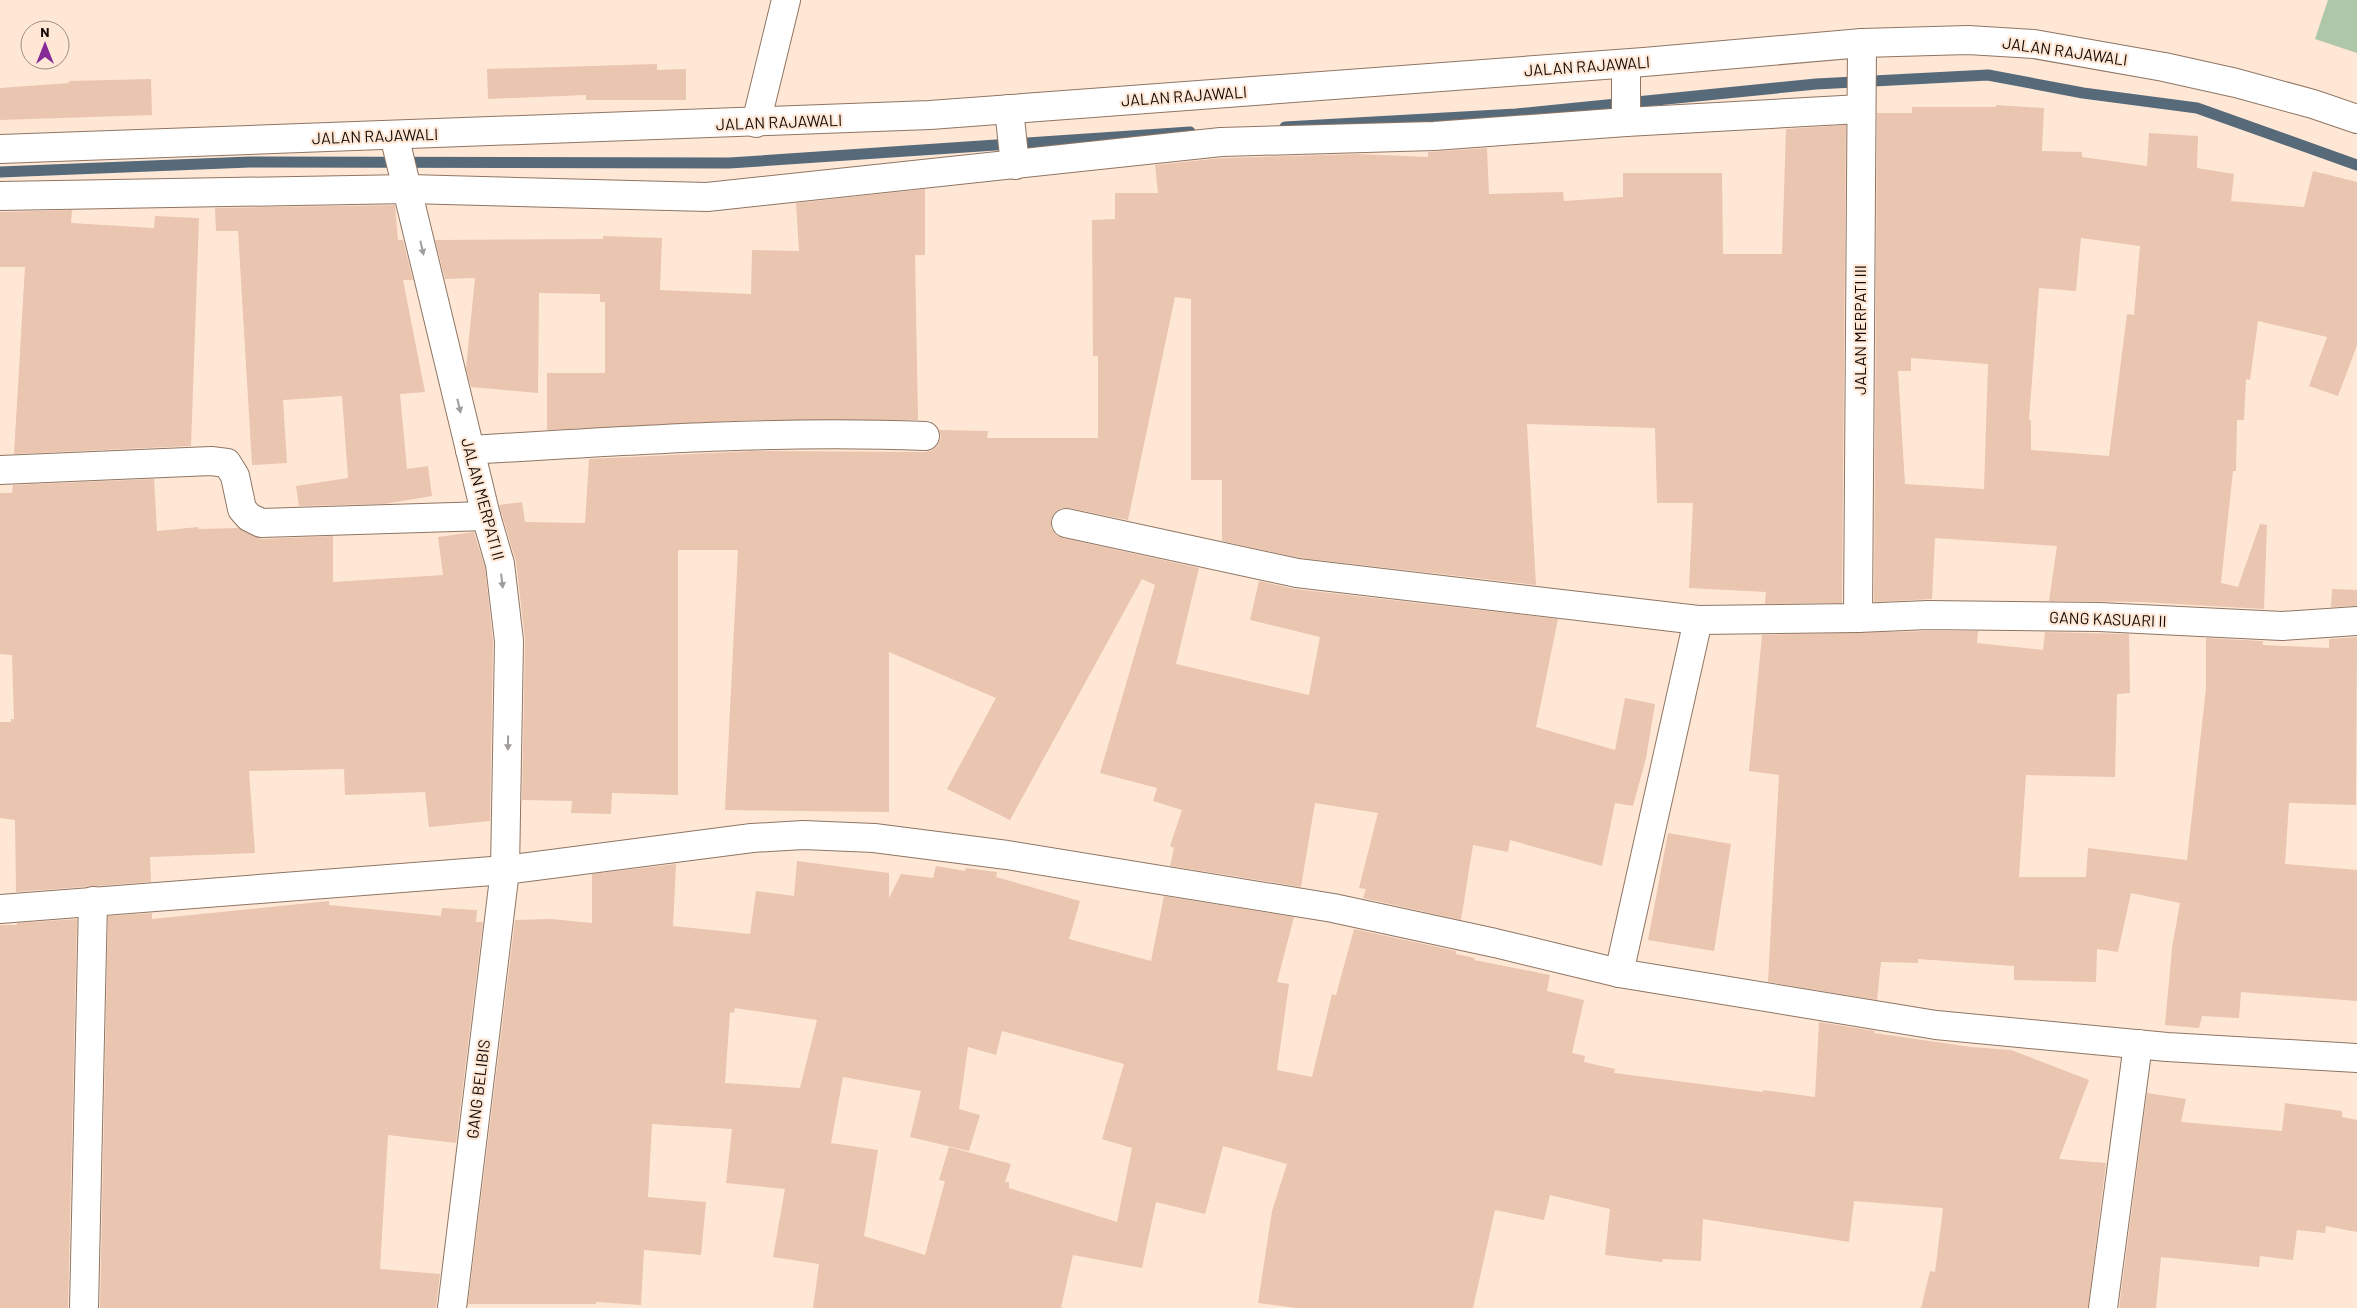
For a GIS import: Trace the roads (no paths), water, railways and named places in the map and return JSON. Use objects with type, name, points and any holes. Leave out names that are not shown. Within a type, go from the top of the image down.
[{"type":"street","points":[[756,123],[786,0]]},
{"type":"street","name":"JALAN RAJAWALI","points":[[0,149],[396,144],[930,115],[1010,116],[1626,70],[1862,43],[1968,40],[2034,44],[2100,54],[2236,83],[2313,104],[2357,119]]},
{"type":"street","name":"JALAN MERPATI III","points":[[1858,618],[1862,43]]},
{"type":"street","points":[[1626,70],[1626,116]]},
{"type":"street","points":[[0,196],[407,185],[707,197],[1014,160],[1221,142],[1434,136],[1626,116],[1861,106]]},
{"type":"street","points":[[1010,116],[1014,160]]},
{"type":"street","name":"JALAN MERPATI II","points":[[396,144],[486,516],[500,564],[510,641],[505,870]]},
{"type":"street","points":[[470,450],[639,440],[846,433],[925,436]]},
{"type":"street","points":[[0,470],[192,462],[227,463],[235,476],[242,509],[249,517],[261,523],[486,516]]},
{"type":"street","name":"GANG KASUARI II","points":[[1066,523],[1297,573],[1698,620],[1928,615],[2099,617],[2282,626],[2357,620]]},
{"type":"street","points":[[1619,973],[1698,620]]},
{"type":"street","points":[[0,909],[93,900],[505,870],[752,838],[803,835],[874,838],[1007,855],[1333,908],[1495,943],[1619,973],[1936,1025],[2138,1044],[2357,1058]]},
{"type":"street","name":"GANG BELIBIS","points":[[452,1308],[505,870]]},
{"type":"street","points":[[84,1308],[93,900]]},
{"type":"street","points":[[2103,1308],[2138,1044]]},
{"type":"waterway","points":[[1285,127],[1516,114],[1816,84],[1988,75],[2083,93],[2197,108],[2357,165]]},
{"type":"waterway","points":[[0,172],[250,162],[729,163],[1190,132]]}]
